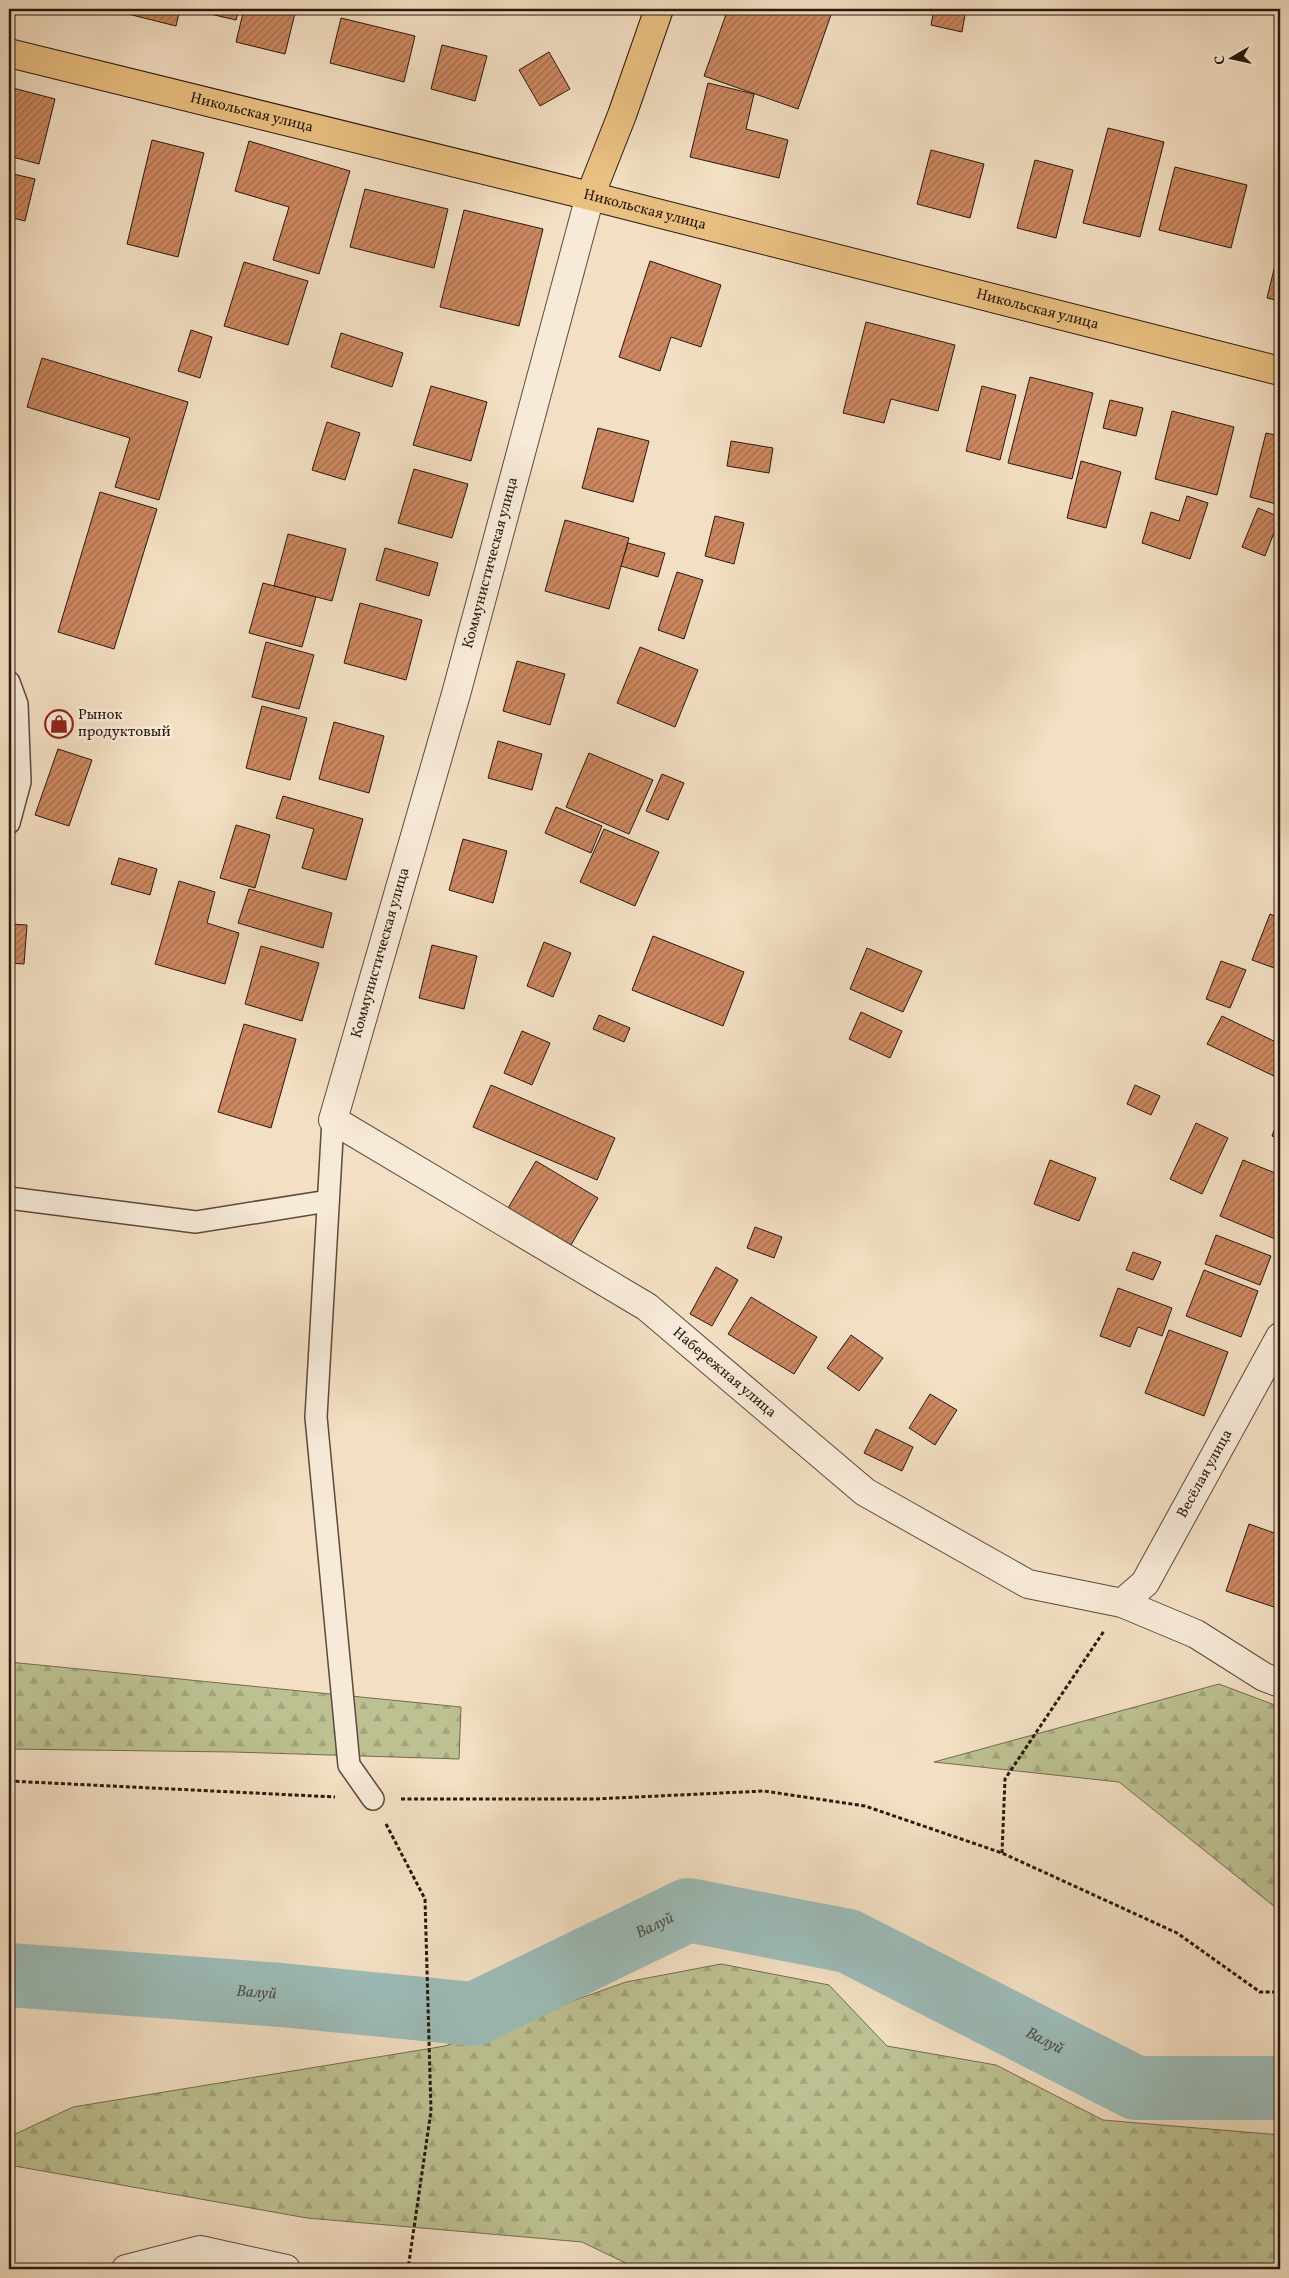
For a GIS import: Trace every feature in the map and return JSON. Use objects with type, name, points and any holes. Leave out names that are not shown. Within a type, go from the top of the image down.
[{"type":"main road","name":"Коммунистическая улица","points":[[590,196],[622,115],[659,9]]},
{"type":"main road","name":"Никольская улица","points":[[9,53],[590,196],[1280,371]]},
{"type":"street","name":"Коммунистическая улица","points":[[333,1120],[453,703],[590,196]]},
{"type":"street","name":"Набережная улица","points":[[333,1120],[648,1306],[865,1492],[1028,1584],[1122,1603],[1196,1634],[1264,1677],[1280,1683]]},
{"type":"street","name":"Весёлая улица","points":[[1122,1603],[1146,1583],[1280,1337]]},
{"type":"street","points":[[126,2269],[200,2250],[286,2269]]},
{"type":"lane","points":[[9,682],[17,704],[20,782],[9,822]]},
{"type":"lane","points":[[333,1120],[316,1416],[349,1764],[373,1799]]},
{"type":"lane","points":[[9,1198],[196,1222],[328,1201]]},
{"type":"path","points":[[1002,1854],[1005,1779],[1074,1678],[1122,1603]]},
{"type":"path","points":[[9,1781],[373,1799],[594,1799],[764,1791],[865,1806],[1002,1854],[1178,1933],[1260,1992],[1280,1992]]},
{"type":"path","points":[[373,1799],[426,1899],[431,2111],[408,2269]]},
{"type":"green space","points":[[9,1662],[461,1707],[459,1759],[233,1752],[9,1749]]},
{"type":"green space","points":[[1219,1684],[1280,1707],[1280,1911],[1119,1782],[934,1762]]},
{"type":"green space","points":[[721,1964],[829,1985],[887,2046],[996,2065],[1103,2120],[1280,2135],[1280,2269],[638,2269],[582,2242],[307,2218],[9,2165],[9,2137],[73,2107],[445,2046],[626,1982]]},
{"type":"building","points":[[108,9],[180,9],[176,26]]},
{"type":"building","points":[[212,9],[239,9],[236,20],[210,14]]},
{"type":"building","points":[[244,9],[296,9],[285,54],[236,42]]},
{"type":"building","points":[[728,9],[823,9],[832,12],[798,109],[704,76]]},
{"type":"building","points":[[934,9],[966,9],[962,32],[931,25]]},
{"type":"building","points":[[341,18],[415,36],[404,82],[330,63]]},
{"type":"building","points":[[442,45],[487,56],[475,101],[431,89]]},
{"type":"building","points":[[549,52],[570,89],[540,106],[519,70]]},
{"type":"building","points":[[708,83],[754,94],[746,129],[788,140],[779,178],[690,157]]},
{"type":"building","points":[[9,87],[55,99],[39,164],[9,156]]},
{"type":"building","points":[[1108,128],[1164,142],[1140,237],[1083,223]]},
{"type":"building","points":[[152,140],[204,153],[178,257],[127,244]]},
{"type":"building","points":[[249,141],[350,171],[319,274],[273,260],[289,207],[235,191]]},
{"type":"building","points":[[931,150],[984,164],[970,218],[917,204]]},
{"type":"building","points":[[1035,160],[1073,170],[1056,238],[1017,228]]},
{"type":"building","points":[[1175,167],[1247,185],[1231,248],[1159,230]]},
{"type":"building","points":[[9,173],[35,179],[25,221],[9,217]]},
{"type":"building","points":[[365,189],[448,209],[434,268],[350,247]]},
{"type":"building","points":[[464,210],[543,229],[519,326],[440,307]]},
{"type":"building","points":[[1280,245],[1280,301],[1267,298]]},
{"type":"building","points":[[650,261],[721,285],[701,347],[671,337],[660,371],[619,357]]},
{"type":"building","points":[[244,262],[308,281],[288,345],[224,326]]},
{"type":"building","points":[[866,322],[955,345],[938,411],[891,399],[884,423],[843,413]]},
{"type":"building","points":[[191,330],[212,337],[200,378],[178,371]]},
{"type":"building","points":[[341,333],[403,353],[392,387],[331,367]]},
{"type":"building","points":[[42,358],[188,402],[159,500],[115,487],[130,438],[27,407]]},
{"type":"building","points":[[1030,377],[1093,393],[1072,479],[1008,463]]},
{"type":"building","points":[[431,386],[487,402],[471,461],[413,445]]},
{"type":"building","points":[[982,386],[1016,395],[1000,460],[966,451]]},
{"type":"building","points":[[1110,400],[1143,408],[1136,436],[1103,428]]},
{"type":"building","points":[[1172,411],[1234,427],[1217,495],[1155,479]]},
{"type":"building","points":[[327,422],[360,433],[345,480],[312,470]]},
{"type":"building","points":[[598,428],[649,441],[633,502],[582,488]]},
{"type":"building","points":[[1266,433],[1280,436],[1280,505],[1250,497]]},
{"type":"building","points":[[731,441],[773,448],[769,473],[727,466]]},
{"type":"building","points":[[1081,461],[1121,472],[1106,528],[1067,518]]},
{"type":"building","points":[[414,469],[468,484],[452,538],[398,523]]},
{"type":"building","points":[[100,492],[157,509],[114,649],[58,632]]},
{"type":"building","points":[[1187,496],[1208,503],[1190,559],[1142,543],[1151,512],[1179,521]]},
{"type":"building","points":[[1258,508],[1280,517],[1265,556],[1242,547]]},
{"type":"building","points":[[715,516],[744,523],[734,564],[705,556]]},
{"type":"building","points":[[565,520],[629,538],[609,609],[545,591]]},
{"type":"building","points":[[288,534],[346,549],[332,601],[274,586]]},
{"type":"building","points":[[628,543],[665,553],[658,577],[621,566]]},
{"type":"building","points":[[385,548],[438,563],[429,596],[376,580]]},
{"type":"building","points":[[677,572],[703,580],[684,639],[658,630]]},
{"type":"building","points":[[263,583],[316,597],[302,647],[249,633]]},
{"type":"building","points":[[360,603],[422,620],[406,680],[344,663]]},
{"type":"building","points":[[266,642],[314,655],[299,709],[252,697]]},
{"type":"building","points":[[640,647],[698,670],[675,727],[617,703]]},
{"type":"building","points":[[517,661],[565,674],[550,725],[503,711]]},
{"type":"building","points":[[262,706],[307,718],[290,780],[246,768]]},
{"type":"building","points":[[334,722],[384,736],[369,793],[319,779]]},
{"type":"building","points":[[498,741],[542,754],[532,790],[488,778]]},
{"type":"building","points":[[58,749],[92,760],[69,826],[35,815]]},
{"type":"building","points":[[589,753],[653,780],[629,834],[566,807]]},
{"type":"building","points":[[662,774],[684,783],[668,820],[646,811]]},
{"type":"building","points":[[283,796],[363,819],[346,880],[302,868],[314,829],[276,818]]},
{"type":"building","points":[[556,807],[602,826],[591,853],[545,833]]},
{"type":"building","points":[[236,825],[270,835],[255,888],[220,878]]},
{"type":"building","points":[[604,829],[659,852],[635,906],[580,882]]},
{"type":"building","points":[[463,839],[507,851],[493,903],[449,890]]},
{"type":"building","points":[[119,858],[157,869],[150,895],[111,884]]},
{"type":"building","points":[[179,881],[215,892],[207,923],[239,933],[225,984],[155,964]]},
{"type":"building","points":[[249,889],[332,913],[323,948],[238,923]]},
{"type":"building","points":[[1270,914],[1280,918],[1280,970],[1252,960]]},
{"type":"building","points":[[9,924],[27,925],[24,964],[9,963]]},
{"type":"building","points":[[653,936],[744,972],[723,1026],[632,990]]},
{"type":"building","points":[[544,942],[571,953],[553,997],[527,986]]},
{"type":"building","points":[[432,945],[477,956],[464,1009],[419,998]]},
{"type":"building","points":[[261,946],[319,963],[302,1021],[245,1004]]},
{"type":"building","points":[[867,948],[922,971],[903,1012],[850,989]]},
{"type":"building","points":[[1221,961],[1246,970],[1230,1008],[1206,999]]},
{"type":"building","points":[[861,1012],[902,1031],[890,1058],[849,1039]]},
{"type":"building","points":[[599,1015],[630,1028],[624,1042],[593,1029]]},
{"type":"building","points":[[1222,1016],[1280,1044],[1280,1075],[1278,1078],[1207,1044]]},
{"type":"building","points":[[244,1024],[296,1039],[271,1128],[218,1112]]},
{"type":"building","points":[[522,1031],[550,1043],[532,1085],[504,1073]]},
{"type":"building","points":[[491,1085],[615,1138],[597,1180],[473,1127]]},
{"type":"building","points":[[1135,1085],[1160,1096],[1151,1115],[1127,1104]]},
{"type":"building","points":[[1280,1114],[1280,1139],[1272,1136]]},
{"type":"building","points":[[1196,1123],[1228,1138],[1202,1194],[1170,1179]]},
{"type":"building","points":[[1050,1160],[1096,1178],[1079,1221],[1034,1204]]},
{"type":"building","points":[[1243,1160],[1280,1175],[1280,1241],[1220,1216]]},
{"type":"building","points":[[536,1161],[598,1198],[571,1245],[508,1208]]},
{"type":"building","points":[[755,1227],[782,1237],[774,1258],[747,1248]]},
{"type":"building","points":[[1216,1235],[1271,1256],[1260,1285],[1205,1264]]},
{"type":"building","points":[[1133,1252],[1161,1262],[1153,1280],[1126,1270]]},
{"type":"building","points":[[716,1267],[738,1280],[712,1326],[690,1314]]},
{"type":"building","points":[[1204,1270],[1258,1291],[1241,1337],[1186,1316]]},
{"type":"building","points":[[1118,1288],[1172,1308],[1162,1336],[1138,1327],[1130,1347],[1100,1336]]},
{"type":"building","points":[[751,1297],[817,1337],[794,1374],[728,1334]]},
{"type":"building","points":[[1169,1330],[1228,1352],[1204,1416],[1145,1393]]},
{"type":"building","points":[[851,1335],[883,1358],[859,1391],[827,1368]]},
{"type":"building","points":[[930,1394],[957,1410],[935,1445],[909,1428]]},
{"type":"building","points":[[876,1429],[913,1447],[902,1471],[864,1453]]},
{"type":"building","points":[[1249,1524],[1280,1535],[1280,1609],[1226,1591]]},
{"type":"waterway","name":"Валуй","points":[[9,1975],[281,1995],[474,2014],[688,1910],[848,1941],[1136,2088],[1280,2088]]},
{"type":"place","name":"Рынок продуктовый","points":[[59,724]]}]
